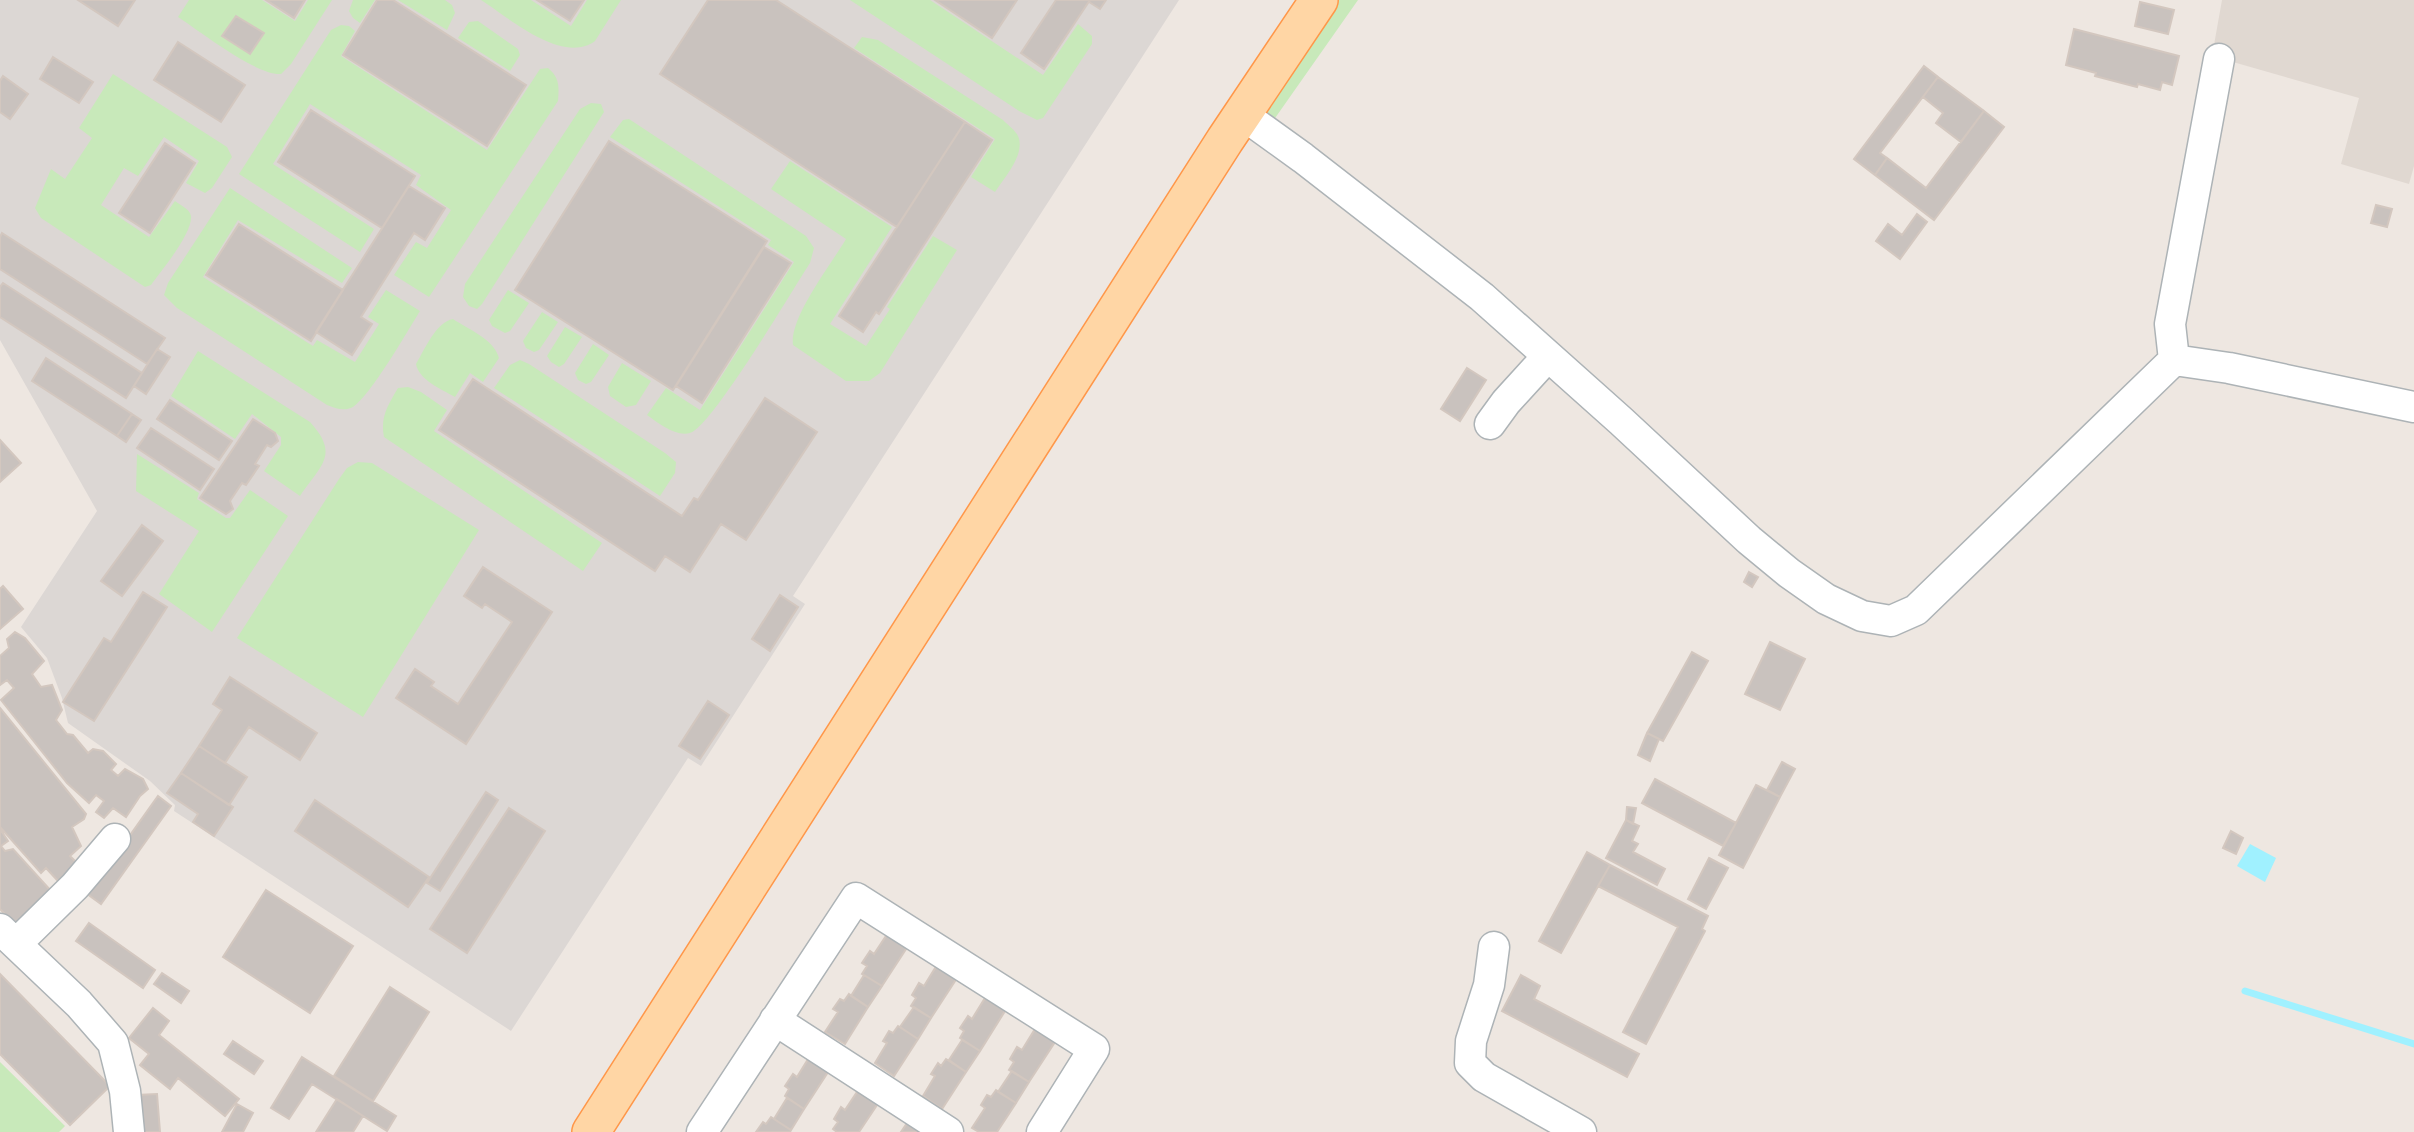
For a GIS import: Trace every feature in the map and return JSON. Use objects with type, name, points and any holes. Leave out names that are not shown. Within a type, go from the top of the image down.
[{"type":"main road","points":[[591,1132],[1242,114],[1319,0]]},
{"type":"street","points":[[2174,360],[2169,324],[2219,59]]},
{"type":"street","points":[[1242,114],[1482,297],[1749,540],[1789,573],[1826,599],[1862,616],[1891,621],[1916,611],[2174,360]]},
{"type":"street","points":[[1490,424],[1506,402],[1549,356]]},
{"type":"street","points":[[2174,360],[2229,368],[2414,407]]},
{"type":"street","points":[[115,839],[75,886],[8,936],[79,1004],[113,1043],[125,1091],[129,1132]]},
{"type":"street","points":[[702,1132],[856,898],[1094,1049],[1042,1132]]},
{"type":"street","points":[[1494,947],[1489,985],[1471,1041],[1470,1063],[1484,1077],[1581,1132]]},
{"type":"street","points":[[775,1020],[948,1132]]},
{"type":"shaded area","points":[[0,0],[1179,0],[793,596],[805,604],[701,766],[688,758],[511,1031],[174,811],[175,805],[150,781],[68,723],[47,658],[21,627],[97,511],[0,340]]},
{"type":"shaded area","points":[[2222,0],[2414,0],[2414,166],[2409,184],[2341,164],[2359,98],[2212,56]]},
{"type":"green space","points":[[189,0],[262,0],[295,21],[308,0],[332,0],[291,64],[281,74],[271,73],[244,61],[178,17]]},
{"type":"green space","points":[[353,0],[375,0],[360,23],[349,11]]},
{"type":"green space","points":[[398,0],[445,0],[452,5],[455,13],[447,30]]},
{"type":"green space","points":[[481,0],[531,0],[571,26],[587,0],[621,0],[595,41],[582,47],[568,47],[536,36]]},
{"type":"green space","points":[[850,0],[930,0],[1043,75],[1078,24],[1092,36],[1092,44],[1043,118],[1037,120],[1019,111]]},
{"type":"green space","points":[[1339,0],[1358,0],[1273,121],[1265,114]]},
{"type":"green space","points":[[478,21],[518,49],[520,55],[510,71],[458,38],[469,22]]},
{"type":"green space","points":[[341,25],[349,26],[355,31],[341,56],[487,150],[540,69],[548,68],[557,79],[558,101],[429,297],[394,275],[416,242],[427,248],[451,210],[416,185],[421,175],[310,104],[273,164],[374,229],[360,252],[239,174],[331,30]]},
{"type":"green space","points":[[862,37],[878,40],[1003,120],[1015,132],[1020,143],[1017,158],[995,192],[971,177],[995,139],[854,48]]},
{"type":"green space","points":[[113,74],[227,147],[232,157],[212,188],[205,193],[186,183],[199,161],[164,137],[138,176],[124,168],[101,205],[149,237],[175,201],[187,209],[191,216],[187,232],[176,252],[151,285],[145,287],[41,218],[35,208],[51,169],[65,179],[92,138],[79,128]]},
{"type":"green space","points":[[591,103],[601,104],[604,112],[482,304],[477,309],[469,306],[463,297],[465,284],[580,109]]},
{"type":"green space","points":[[629,119],[806,236],[814,248],[810,263],[733,384],[700,425],[685,434],[673,431],[647,415],[666,388],[700,410],[794,262],[768,245],[771,240],[610,137],[623,120]]},
{"type":"green space","points":[[790,161],[892,227],[830,324],[866,346],[890,309],[887,307],[933,236],[957,250],[880,373],[869,381],[846,381],[793,345],[804,306],[846,239],[771,189]]},
{"type":"green space","points":[[230,188],[352,268],[342,283],[238,220],[203,277],[313,346],[317,340],[355,362],[379,324],[368,317],[386,290],[420,311],[379,377],[353,407],[343,409],[327,405],[177,308],[164,295],[168,283]]},
{"type":"green space","points":[[508,290],[529,303],[510,331],[505,333],[492,326],[489,320]]},
{"type":"green space","points":[[542,312],[558,322],[539,350],[534,352],[526,348],[523,341]]},
{"type":"green space","points":[[453,319],[492,345],[499,358],[483,382],[470,373],[455,397],[421,375],[416,364],[436,331]]},
{"type":"green space","points":[[565,327],[582,337],[564,364],[559,367],[547,356]]},
{"type":"green space","points":[[593,344],[609,355],[591,382],[586,384],[578,380],[575,373]]},
{"type":"green space","points":[[198,351],[310,422],[319,433],[326,452],[324,460],[300,496],[264,471],[281,445],[281,437],[252,414],[235,439],[171,396]]},
{"type":"green space","points":[[520,360],[676,462],[675,473],[660,496],[494,388],[510,365]]},
{"type":"green space","points":[[622,363],[651,381],[636,405],[626,407],[610,396],[608,387]]},
{"type":"green space","points":[[408,387],[421,392],[447,410],[434,431],[602,543],[583,571],[384,437],[383,423],[388,406],[398,388]]},
{"type":"green space","points":[[137,454],[199,493],[197,499],[226,518],[230,518],[250,490],[288,516],[212,632],[159,594],[199,531],[136,491]]},
{"type":"green space","points":[[358,462],[372,463],[479,530],[363,717],[237,638],[339,479],[347,468]]},
{"type":"green space","points":[[0,1062],[65,1126],[59,1132],[0,1132]]},
{"type":"water","points":[[2250,844],[2276,858],[2265,882],[2237,866]]},
{"type":"building","points":[[78,0],[135,0],[118,26]]},
{"type":"building","points":[[266,0],[305,0],[294,18]]},
{"type":"building","points":[[377,0],[393,0],[526,85],[487,146],[343,55]]},
{"type":"building","points":[[537,0],[584,0],[570,21]]},
{"type":"building","points":[[708,0],[776,0],[965,122],[897,227],[660,74]]},
{"type":"building","points":[[935,0],[1017,0],[992,38]]},
{"type":"building","points":[[1056,0],[1090,0],[1044,69],[1021,53]]},
{"type":"building","points":[[1106,0],[1100,9],[1089,2]]},
{"type":"building","points":[[2140,2],[2174,10],[2168,34],[2135,26]]},
{"type":"building","points":[[236,16],[264,33],[250,54],[222,36]]},
{"type":"building","points":[[2074,29],[2179,56],[2172,85],[2162,82],[2160,90],[2138,84],[2137,87],[2066,65]]},
{"type":"building","points":[[178,42],[245,85],[221,122],[154,80]]},
{"type":"building","points":[[53,57],[93,82],[79,103],[40,79]]},
{"type":"building","points":[[1924,66],[1938,77],[1880,153],[1887,158],[1875,175],[1854,159]]},
{"type":"building","points":[[3,76],[28,94],[10,119],[0,112],[0,81]]},
{"type":"building","points":[[1938,77],[1984,111],[1961,142],[1936,123],[1943,113],[1923,97]]},
{"type":"building","points":[[311,110],[415,176],[382,228],[278,162]]},
{"type":"building","points":[[1984,111],[2004,127],[1934,220],[1875,175],[1887,158],[1926,188]]},
{"type":"building","points":[[965,122],[992,140],[879,314],[876,312],[863,332],[839,316]]},
{"type":"building","points":[[609,141],[767,241],[673,390],[515,290]]},
{"type":"building","points":[[165,143],[195,163],[150,233],[119,213]]},
{"type":"building","points":[[409,186],[445,208],[425,240],[414,233],[361,317],[372,324],[352,355],[316,332]]},
{"type":"building","points":[[2376,205],[2392,209],[2387,227],[2371,223]]},
{"type":"building","points":[[1917,214],[1927,222],[1900,259],[1876,241],[1888,224],[1902,235]]},
{"type":"building","points":[[239,224],[343,290],[311,341],[206,275]]},
{"type":"building","points":[[2,233],[165,338],[147,364],[0,269]]},
{"type":"building","points":[[764,247],[791,263],[702,403],[676,386]]},
{"type":"building","points":[[3,283],[142,373],[126,398],[0,317],[0,287]]},
{"type":"building","points":[[157,349],[170,357],[146,394],[134,386]]},
{"type":"building","points":[[46,358],[132,414],[117,436],[32,381]]},
{"type":"building","points":[[1467,368],[1486,380],[1460,421],[1441,409]]},
{"type":"building","points":[[473,379],[682,516],[694,498],[698,500],[765,398],[817,432],[746,540],[721,524],[690,572],[665,556],[655,571],[439,430]]},
{"type":"building","points":[[170,400],[232,441],[219,460],[157,419]]},
{"type":"building","points":[[132,414],[141,420],[126,442],[117,436]]},
{"type":"building","points":[[253,419],[275,433],[278,441],[271,447],[267,445],[255,464],[259,466],[246,485],[242,483],[230,501],[233,509],[226,514],[200,498]]},
{"type":"building","points":[[151,428],[214,469],[200,490],[137,448]]},
{"type":"building","points":[[0,440],[21,463],[0,482]]},
{"type":"building","points":[[142,525],[163,541],[122,596],[101,581]]},
{"type":"building","points":[[483,567],[552,612],[466,744],[396,698],[415,669],[434,682],[431,686],[458,704],[512,622],[485,604],[482,608],[464,596]]},
{"type":"building","points":[[1749,572],[1758,577],[1752,587],[1744,582]]},
{"type":"building","points":[[3,586],[23,609],[0,629],[0,589]]},
{"type":"building","points":[[143,592],[167,607],[94,721],[63,702],[104,638],[111,642]]},
{"type":"building","points":[[780,595],[798,607],[770,651],[752,639]]},
{"type":"building","points":[[15,632],[25,638],[44,661],[32,674],[41,687],[52,685],[62,710],[56,720],[67,734],[73,735],[88,753],[93,749],[103,751],[116,764],[111,770],[118,776],[125,769],[143,779],[148,789],[126,817],[113,808],[104,818],[96,812],[104,801],[96,795],[89,803],[67,783],[1,700],[14,688],[7,680],[0,685],[0,656],[9,648],[7,639]]},
{"type":"building","points":[[1770,642],[1805,659],[1780,710],[1745,694]]},
{"type":"building","points":[[1692,652],[1708,661],[1663,741],[1647,733]]},
{"type":"building","points":[[230,677],[317,733],[300,760],[249,727],[225,763],[199,746],[222,710],[213,704]]},
{"type":"building","points":[[708,701],[729,715],[700,759],[679,746]]},
{"type":"building","points":[[0,708],[86,814],[84,819],[72,827],[81,846],[70,856],[77,863],[58,881],[46,868],[41,873],[0,827]]},
{"type":"building","points":[[1647,733],[1659,739],[1650,761],[1638,755]]},
{"type":"building","points":[[199,746],[247,777],[229,805],[181,773]]},
{"type":"building","points":[[1782,762],[1795,769],[1780,797],[1767,790]]},
{"type":"building","points":[[181,773],[233,807],[214,836],[193,822],[198,814],[167,793]]},
{"type":"building","points":[[1655,779],[1736,823],[1723,846],[1642,803]]},
{"type":"building","points":[[1756,785],[1780,797],[1743,868],[1719,855]]},
{"type":"building","points":[[486,792],[498,800],[440,891],[427,883]]},
{"type":"building","points":[[158,796],[171,806],[101,904],[83,891],[103,873]]},
{"type":"building","points":[[315,800],[429,877],[408,907],[295,831]]},
{"type":"building","points":[[1627,807],[1636,808],[1633,824],[1626,820]]},
{"type":"building","points":[[509,808],[545,831],[467,953],[430,929]]},
{"type":"building","points":[[1626,820],[1639,826],[1632,841],[1638,844],[1633,852],[1665,869],[1657,885],[1606,858]]},
{"type":"building","points":[[0,829],[8,841],[1,846],[5,851],[13,849],[52,892],[15,925],[0,909]]},
{"type":"building","points":[[2231,831],[2243,838],[2236,854],[2223,848]]},
{"type":"building","points":[[1587,852],[1610,865],[1561,953],[1539,941]]},
{"type":"building","points":[[1709,858],[1728,868],[1706,909],[1688,899]]},
{"type":"building","points":[[1610,865],[1708,916],[1702,929],[1705,931],[1646,1044],[1623,1032],[1678,927],[1598,886]]},
{"type":"building","points":[[266,890],[353,946],[310,1013],[223,957]]},
{"type":"building","points":[[89,923],[155,970],[143,988],[76,941]]},
{"type":"building","points":[[888,933],[908,946],[882,986],[862,974],[867,966],[862,963],[870,951],[874,954]]},
{"type":"building","points":[[937,965],[957,978],[931,1018],[911,1006],[916,998],[912,995],[919,983],[924,986]]},
{"type":"building","points":[[162,973],[189,991],[181,1003],[154,984]]},
{"type":"building","points":[[0,974],[110,1086],[70,1125],[0,1054]]},
{"type":"building","points":[[864,975],[882,986],[868,1007],[851,996]]},
{"type":"building","points":[[1521,975],[1540,986],[1534,999],[1639,1054],[1627,1077],[1502,1011]]},
{"type":"building","points":[[390,987],[429,1012],[373,1101],[334,1076]]},
{"type":"building","points":[[849,994],[868,1007],[845,1044],[825,1032],[838,1012],[833,1009],[840,999],[844,1001]]},
{"type":"building","points":[[985,998],[1005,1011],[980,1051],[960,1038],[964,1031],[960,1028],[968,1016],[972,1019]]},
{"type":"building","points":[[914,1007],[931,1018],[918,1039],[900,1027]]},
{"type":"building","points":[[153,1008],[169,1021],[159,1035],[239,1099],[225,1116],[178,1078],[170,1089],[140,1065],[149,1054],[129,1038]]},
{"type":"building","points":[[898,1026],[918,1039],[894,1076],[875,1063],[887,1043],[883,1041],[889,1031],[893,1033]]},
{"type":"building","points":[[1035,1029],[1055,1042],[1029,1082],[1009,1070],[1014,1062],[1010,1059],[1017,1047],[1022,1050]]},
{"type":"building","points":[[962,1040],[980,1051],[966,1072],[949,1060]]},
{"type":"building","points":[[233,1041],[263,1061],[254,1074],[224,1054]]},
{"type":"building","points":[[810,1056],[830,1069],[804,1109],[785,1096],[789,1089],[785,1086],[793,1074],[797,1077]]},
{"type":"building","points":[[302,1057],[396,1116],[387,1131],[312,1084],[289,1119],[271,1108]]},
{"type":"building","points":[[946,1059],[966,1072],[942,1109],[923,1096],[935,1076],[931,1074],[938,1063],[941,1066]]},
{"type":"building","points":[[1012,1071],[1029,1082],[1016,1103],[998,1092]]},
{"type":"building","points":[[859,1089],[879,1102],[859,1132],[837,1132],[833,1129],[838,1122],[834,1119],[841,1107],[845,1110]]},
{"type":"building","points":[[996,1090],[1016,1103],[997,1132],[979,1132],[972,1128],[985,1108],[981,1105],[987,1095],[991,1097]]},
{"type":"building","points":[[157,1094],[160,1132],[139,1132],[136,1095]]},
{"type":"building","points":[[787,1098],[804,1109],[791,1130],[774,1119]]},
{"type":"building","points":[[337,1099],[363,1116],[353,1132],[316,1132]]},
{"type":"building","points":[[237,1104],[253,1113],[243,1132],[222,1132]]},
{"type":"building","points":[[771,1117],[791,1130],[790,1132],[756,1132],[763,1122],[766,1124]]},
{"type":"building","points":[[909,1120],[928,1132],[901,1132]]},
{"type":"waterway","points":[[2245,991],[2414,1044]]}]
